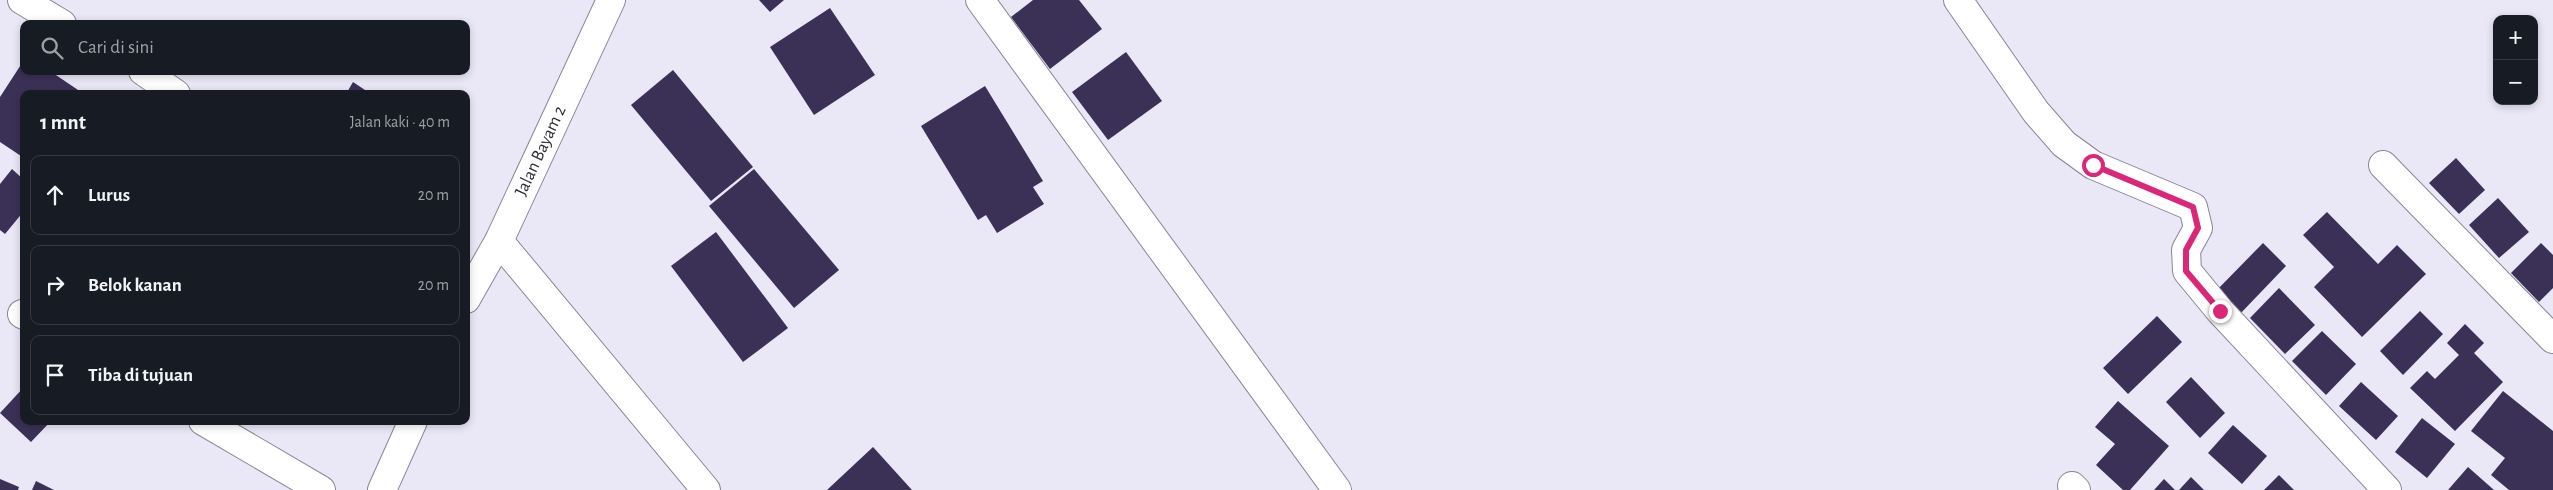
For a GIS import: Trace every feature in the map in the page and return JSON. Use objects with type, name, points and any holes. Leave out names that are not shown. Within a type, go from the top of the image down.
[{"type":"street","points":[[22,0],[55,20]]},
{"type":"street","name":"Jalan Bayam 2","points":[[470,287],[499,241],[611,0]]},
{"type":"street","points":[[980,0],[1337,490]]},
{"type":"street","points":[[1958,0],[2036,112],[2064,144],[2093,165],[2193,207],[2198,228],[2186,250],[2186,271],[2220,311],[2387,490]]},
{"type":"street","points":[[149,75],[170,90]]},
{"type":"street","points":[[2383,165],[2553,339]]},
{"type":"street","points":[[499,241],[706,490]]},
{"type":"street","points":[[210,425],[321,490]]},
{"type":"street","points":[[382,490],[410,425]]},
{"type":"building","points":[[759,0],[784,0],[770,12]]},
{"type":"building","points":[[1033,0],[1079,0],[1102,29],[1050,69],[1011,17]]},
{"type":"building","points":[[830,8],[875,75],[814,115],[770,47]]},
{"type":"building","points":[[1126,52],[1162,101],[1108,140],[1072,92]]},
{"type":"building","points":[[20,66],[20,75],[56,75],[78,90],[20,90],[20,155],[0,142],[0,97]]},
{"type":"building","points":[[673,70],[753,167],[711,201],[631,105]]},
{"type":"building","points":[[353,82],[365,90],[348,90]]},
{"type":"building","points":[[985,86],[1043,181],[1033,187],[1044,204],[997,233],[986,215],[978,220],[921,126]]},
{"type":"building","points":[[2456,158],[2485,190],[2459,214],[2429,183]]},
{"type":"building","points":[[12,169],[20,176],[20,216],[5,234],[0,230],[0,184]]},
{"type":"building","points":[[754,169],[839,270],[794,308],[709,206]]},
{"type":"building","points":[[2498,198],[2529,232],[2499,258],[2469,225]]},
{"type":"building","points":[[2327,212],[2378,264],[2397,245],[2426,274],[2362,337],[2314,287],[2334,267],[2303,235]]},
{"type":"building","points":[[716,232],[788,328],[743,362],[671,266]]},
{"type":"building","points":[[2263,243],[2286,266],[2238,316],[2214,293]]},
{"type":"building","points":[[2541,243],[2553,255],[2553,288],[2539,302],[2511,273]]},
{"type":"building","points":[[2279,288],[2315,325],[2285,354],[2250,318]]},
{"type":"building","points":[[2420,311],[2443,334],[2403,375],[2380,351]]},
{"type":"building","points":[[2157,316],[2182,342],[2128,394],[2103,368]]},
{"type":"building","points":[[2465,324],[2484,343],[2474,353],[2503,382],[2455,431],[2410,388],[2427,371],[2435,379],[2459,355],[2447,343]]},
{"type":"building","points":[[2322,331],[2356,364],[2326,395],[2292,361]]},
{"type":"building","points":[[2191,377],[2225,413],[2200,438],[2166,402]]},
{"type":"building","points":[[2361,382],[2398,416],[2376,440],[2339,406]]},
{"type":"building","points":[[20,391],[20,425],[47,425],[31,442],[0,413]]},
{"type":"building","points":[[2503,391],[2553,431],[2553,490],[2509,490],[2491,475],[2505,458],[2471,431]]},
{"type":"building","points":[[2118,401],[2169,446],[2130,490],[2123,490],[2096,465],[2115,444],[2095,427]]},
{"type":"building","points":[[2422,418],[2455,444],[2427,478],[2395,452]]},
{"type":"building","points":[[2233,425],[2267,456],[2242,484],[2208,453]]},
{"type":"building","points":[[873,447],[912,490],[827,490]]},
{"type":"building","points":[[2468,467],[2494,490],[2448,490]]},
{"type":"building","points":[[2279,475],[2294,490],[2264,490]]},
{"type":"building","points":[[2191,477],[2204,490],[2179,490]]},
{"type":"building","points":[[0,479],[19,487],[18,490],[0,490]]},
{"type":"building","points":[[2164,479],[2175,490],[2154,490]]},
{"type":"building","points":[[36,481],[54,490],[32,490]]},
{"type":"route","points":[[2093,165],[2193,207],[2198,228],[2186,250],[2186,271],[2220,311]]}]
